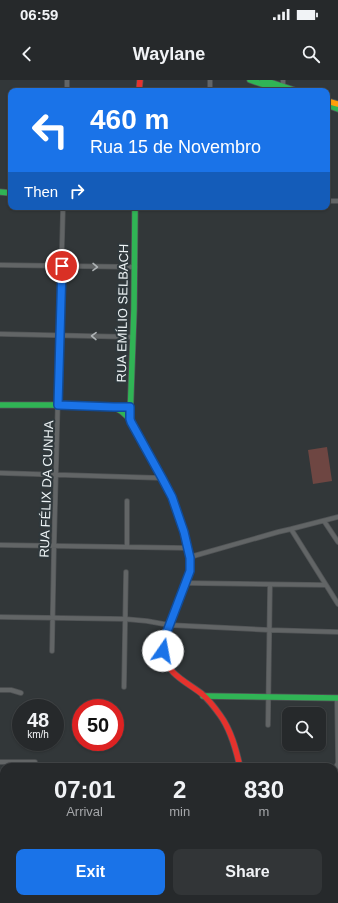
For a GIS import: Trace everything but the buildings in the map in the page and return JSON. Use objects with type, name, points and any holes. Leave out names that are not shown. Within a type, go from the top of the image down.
[{"type":"main road","points":[[250,80],[276,88]]},
{"type":"main road","points":[[264,80],[279,88]]},
{"type":"main road","name":"RUA EMÍLIO SELBACH","points":[[130,419],[136,210]]},
{"type":"main road","points":[[0,405],[130,407]]},
{"type":"main road","points":[[114,407],[130,419],[172,497],[188,548],[190,571],[163,642],[163,651],[166,662],[174,673],[203,696],[220,715],[236,746],[239,763]]},
{"type":"main road","points":[[203,696],[338,698]]},
{"type":"street","name":"RUA FÉLIX DA CUNHA","points":[[52,651],[63,210]]},
{"type":"street","points":[[0,265],[135,267]]},
{"type":"street","points":[[0,334],[133,337]]},
{"type":"street","points":[[0,473],[162,478]]},
{"type":"street","points":[[127,502],[127,547]]},
{"type":"street","points":[[190,558],[278,532],[338,517]]},
{"type":"street","points":[[324,520],[338,542]]},
{"type":"street","points":[[291,529],[338,604]]},
{"type":"street","points":[[0,545],[188,548]]},
{"type":"street","points":[[124,687],[126,572]]},
{"type":"street","points":[[186,583],[326,585]]},
{"type":"street","points":[[268,725],[270,585]]},
{"type":"street","points":[[0,618],[125,619],[169,625],[338,632]]},
{"type":"street","points":[[0,690],[11,690],[21,694]]},
{"type":"street","points":[[338,698],[338,763]]},
{"type":"street","points":[[0,762],[35,762]]},
{"type":"shaded area","points":[[327,447],[332,481],[313,484],[308,450]]},
{"type":"traffic: fast","points":[[250,80],[274,88]]},
{"type":"traffic: fast","points":[[263,80],[288,88]]},
{"type":"traffic: fast","points":[[330,106],[338,109]]},
{"type":"traffic: fast","points":[[0,192],[8,193]]},
{"type":"traffic: fast","points":[[130,419],[134,309],[135,210]]},
{"type":"traffic: fast","points":[[0,405],[130,407]]},
{"type":"traffic: fast","points":[[114,407],[130,419],[172,497],[184,532],[190,557],[190,571],[165,637]]},
{"type":"traffic: fast","points":[[203,696],[338,698]]},
{"type":"traffic: slow","points":[[330,102],[338,104]]},
{"type":"traffic: jam","points":[[139,88],[140,80]]},
{"type":"traffic: jam","points":[[165,637],[163,652],[168,666],[178,677],[205,696],[212,704],[224,721],[230,733],[239,763]]},
{"type":"route","points":[[62,266],[58,405],[130,407],[131,422],[172,497],[184,532],[190,558],[190,571],[163,642],[163,651]]}]
